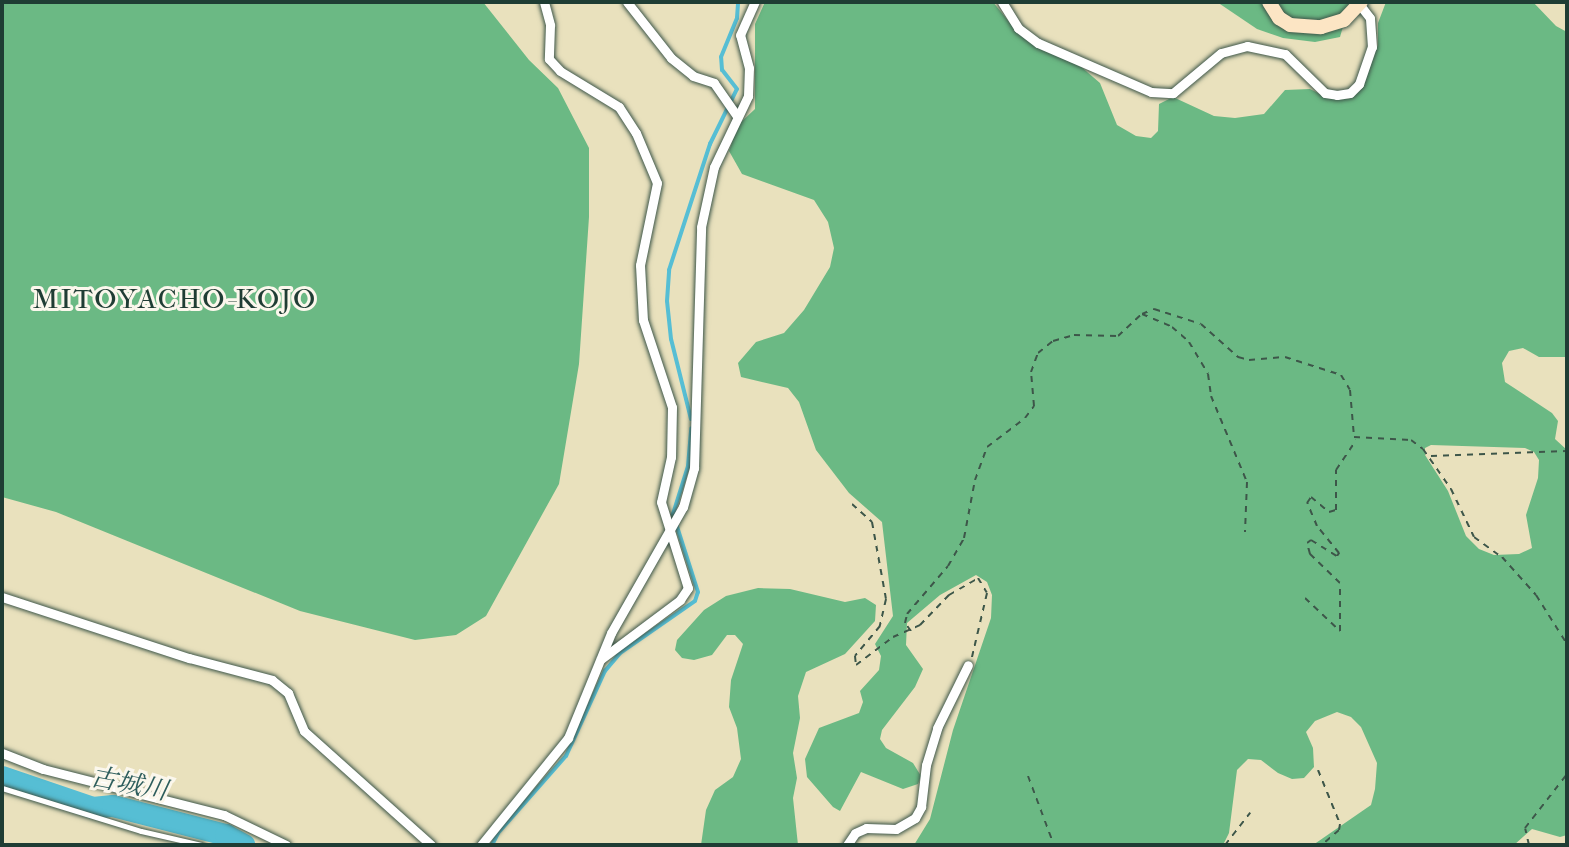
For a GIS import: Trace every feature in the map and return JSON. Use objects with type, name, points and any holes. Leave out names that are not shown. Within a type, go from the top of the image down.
[{"type":"main road","points":[[1269,2],[1279,18],[1304,27],[1333,25],[1353,13],[1360,3]]},
{"type":"street","points":[[544,2],[550,25],[549,59],[560,71],[619,107],[636,133],[657,183],[640,265],[645,334],[672,407],[671,457],[661,502],[685,573],[686,592],[598,661]]},
{"type":"street","points":[[627,2],[671,58],[693,76],[714,83],[737,116]]},
{"type":"street","points":[[481,845],[568,738],[598,661],[678,516],[694,468],[701,227],[714,167],[750,86],[740,35],[755,2]]},
{"type":"street","points":[[1002,2],[1018,28],[1038,43],[1151,92],[1173,93],[1228,48],[1247,46],[1285,54],[1325,93],[1337,95],[1350,93],[1359,84],[1372,47],[1372,22],[1360,3]]},
{"type":"street","points":[[2,597],[189,658],[272,680],[288,693],[304,731],[431,845]]},
{"type":"street","points":[[847,845],[859,830],[874,827],[896,829],[915,818],[921,807],[926,765],[937,728],[968,665]]},
{"type":"street","points":[[2,753],[43,769],[224,815],[286,845]]},
{"type":"lane","points":[[2,788],[128,827],[202,845]]},
{"type":"path","points":[[911,631],[905,623],[907,614],[948,566],[964,538],[975,480],[987,447],[1025,418],[1034,406],[1031,372],[1038,353],[1053,341],[1074,335],[1118,336],[1142,314],[1154,309],[1201,324],[1221,338],[1232,354],[1244,359],[1285,357],[1341,375],[1350,390],[1352,432],[1356,439]]},
{"type":"path","points":[[1142,314],[1172,327],[1203,362],[1211,396],[1247,482],[1245,532]]},
{"type":"path","points":[[1356,439],[1411,440],[1430,456],[1480,543],[1502,557],[1536,595],[1567,644]]},
{"type":"path","points":[[1305,598],[1340,631],[1340,583],[1310,554],[1307,543],[1311,540],[1337,556],[1339,553],[1317,526],[1307,503],[1311,497],[1329,512],[1336,510],[1336,470],[1356,439]]},
{"type":"path","points":[[1430,456],[1531,455],[1567,451]]},
{"type":"path","points":[[852,504],[872,522],[886,599],[880,626],[855,656],[854,663],[859,666],[879,646],[911,631],[949,595],[980,578],[987,593],[978,643],[968,665]]},
{"type":"path","points":[[1318,770],[1340,824],[1339,830],[1322,845]]},
{"type":"path","points":[[1529,845],[1525,828],[1567,774]]},
{"type":"path","points":[[1028,776],[1054,845]]},
{"type":"path","points":[[1225,845],[1250,813]]},
{"type":"green space","points":[[2,2],[483,2],[529,60],[558,88],[589,148],[589,217],[579,364],[559,484],[486,616],[456,635],[415,640],[300,611],[56,512],[2,497]]},
{"type":"green space","points":[[765,2],[993,2],[1018,33],[1079,65],[1100,83],[1117,125],[1136,136],[1151,138],[1158,131],[1159,104],[1173,97],[1214,116],[1235,118],[1264,114],[1285,90],[1310,89],[1326,97],[1349,99],[1361,85],[1378,45],[1378,23],[1386,2],[1533,2],[1556,26],[1567,32],[1567,357],[1539,357],[1523,348],[1509,351],[1502,363],[1505,382],[1552,413],[1558,421],[1555,439],[1567,450],[1567,835],[1560,837],[1532,829],[1514,845],[1313,845],[1371,805],[1375,789],[1377,763],[1361,727],[1351,717],[1337,712],[1315,721],[1306,732],[1313,748],[1314,767],[1304,778],[1292,779],[1261,760],[1248,759],[1237,770],[1229,833],[1223,845],[914,845],[930,819],[953,730],[991,618],[992,595],[987,582],[976,575],[940,595],[907,623],[906,645],[923,669],[915,687],[882,730],[880,739],[886,748],[913,763],[921,776],[918,784],[903,789],[861,772],[840,811],[833,807],[807,777],[805,759],[819,728],[859,713],[863,702],[860,691],[879,670],[881,656],[875,644],[893,616],[882,522],[849,493],[816,450],[799,402],[788,388],[741,377],[738,363],[756,342],[784,333],[804,310],[830,267],[834,248],[828,222],[814,200],[742,174],[729,151],[738,125],[755,109],[755,24]],"holes":[[[1431,445],[1525,448],[1534,452],[1539,460],[1538,478],[1526,515],[1532,548],[1519,554],[1494,555],[1479,549],[1466,536],[1448,491],[1425,455],[1425,448]]]},
{"type":"green space","points":[[1217,2],[1350,2],[1340,37],[1315,42],[1283,38],[1257,29]]},
{"type":"green space","points":[[758,588],[790,589],[845,602],[865,598],[876,605],[875,621],[845,654],[806,672],[798,696],[800,718],[793,753],[797,778],[793,798],[798,845],[701,845],[706,810],[715,790],[733,777],[741,759],[737,728],[729,707],[731,680],[743,644],[735,635],[727,635],[712,655],[694,660],[682,658],[675,650],[677,640],[704,610],[726,596]]},
{"type":"waterway","points":[[691,419],[671,339],[667,301],[669,270],[710,144],[737,89],[722,70],[721,57],[737,18],[738,2]]},
{"type":"waterway","points":[[492,845],[498,833],[566,756],[605,671],[620,653],[695,601],[698,592],[673,514],[688,466],[691,428]]},
{"type":"waterway","name":"古城川","points":[[2,777],[93,808],[113,806],[226,835],[244,845]]},
{"type":"district","name":"MITOYACHO-KOJO","points":[[175,299]]}]
